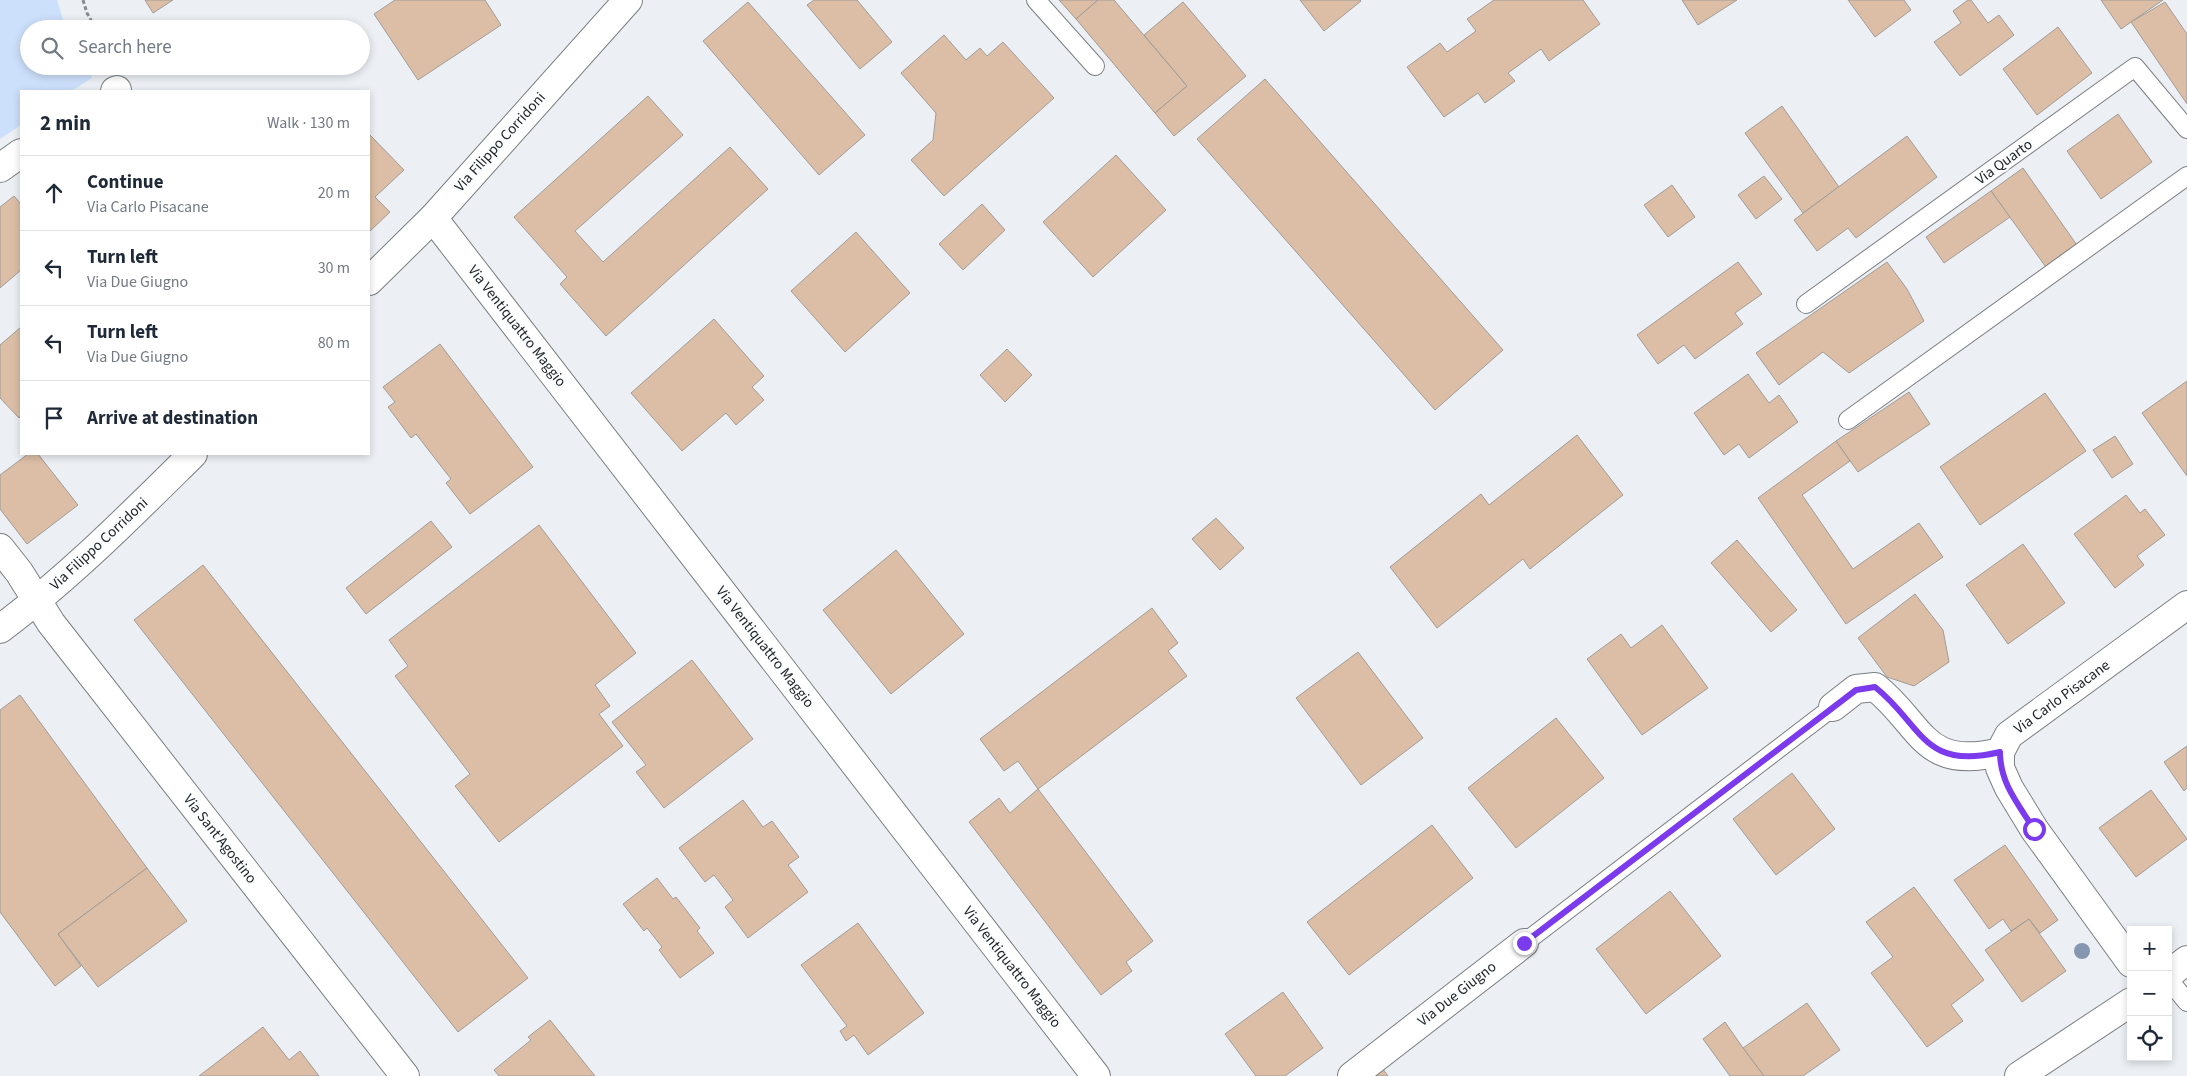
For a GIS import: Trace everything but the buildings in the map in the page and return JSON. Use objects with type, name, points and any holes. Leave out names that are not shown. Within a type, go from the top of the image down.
[{"type":"street","name":"Via Filippo Corridoni","points":[[370,280],[433,218],[628,0]]},
{"type":"street","points":[[0,168],[20,154]]},
{"type":"street","name":"Via Ventiquattro Maggio","points":[[433,218],[1096,1076]]},
{"type":"street","name":"Via Filippo Corridoni","points":[[0,629],[38,601],[111,535],[192,455]]},
{"type":"street","name":"Via Sant'Agostino","points":[[0,548],[19,572],[50,623],[405,1076]]},
{"type":"street","name":"Via Carlo Pisacane","points":[[2000,752],[2010,736],[2187,605]]},
{"type":"street","name":"Via Due Giugno","points":[[1833,707],[1856,690],[1875,687],[1890,699],[1918,734],[1936,750],[1958,756],[1980,757],[2000,752]]},
{"type":"street","points":[[2000,752],[2000,768],[2008,788],[2034,829],[2127,957]]},
{"type":"street","name":"Via Due Giugno","points":[[1352,1076],[1524,943]]},
{"type":"street","points":[[2172,972],[2187,960]]},
{"type":"street","points":[[2022,1075],[2127,1005]]},
{"type":"lane","points":[[1036,0],[1095,66]]},
{"type":"lane","name":"Via Quarto","points":[[1806,304],[2135,67],[2187,129]]},
{"type":"lane","points":[[1848,420],[2187,176]]},
{"type":"lane","name":"Via Due Giugno","points":[[1524,943],[1833,707]]},
{"type":"lane","points":[[2172,984],[2187,1002]]},
{"type":"path","points":[[83,0],[91,20]]},
{"type":"shaded area","points":[[0,0],[57,0],[63,20],[20,20],[20,75],[90,75],[92,78],[74,90],[20,90],[20,126],[0,139]]},
{"type":"route","points":[[1524,943],[1856,690],[1875,687],[1890,699],[1918,734],[1936,750],[1958,756],[1980,757],[2000,752],[2000,768],[2008,788],[2034,829]]}]
